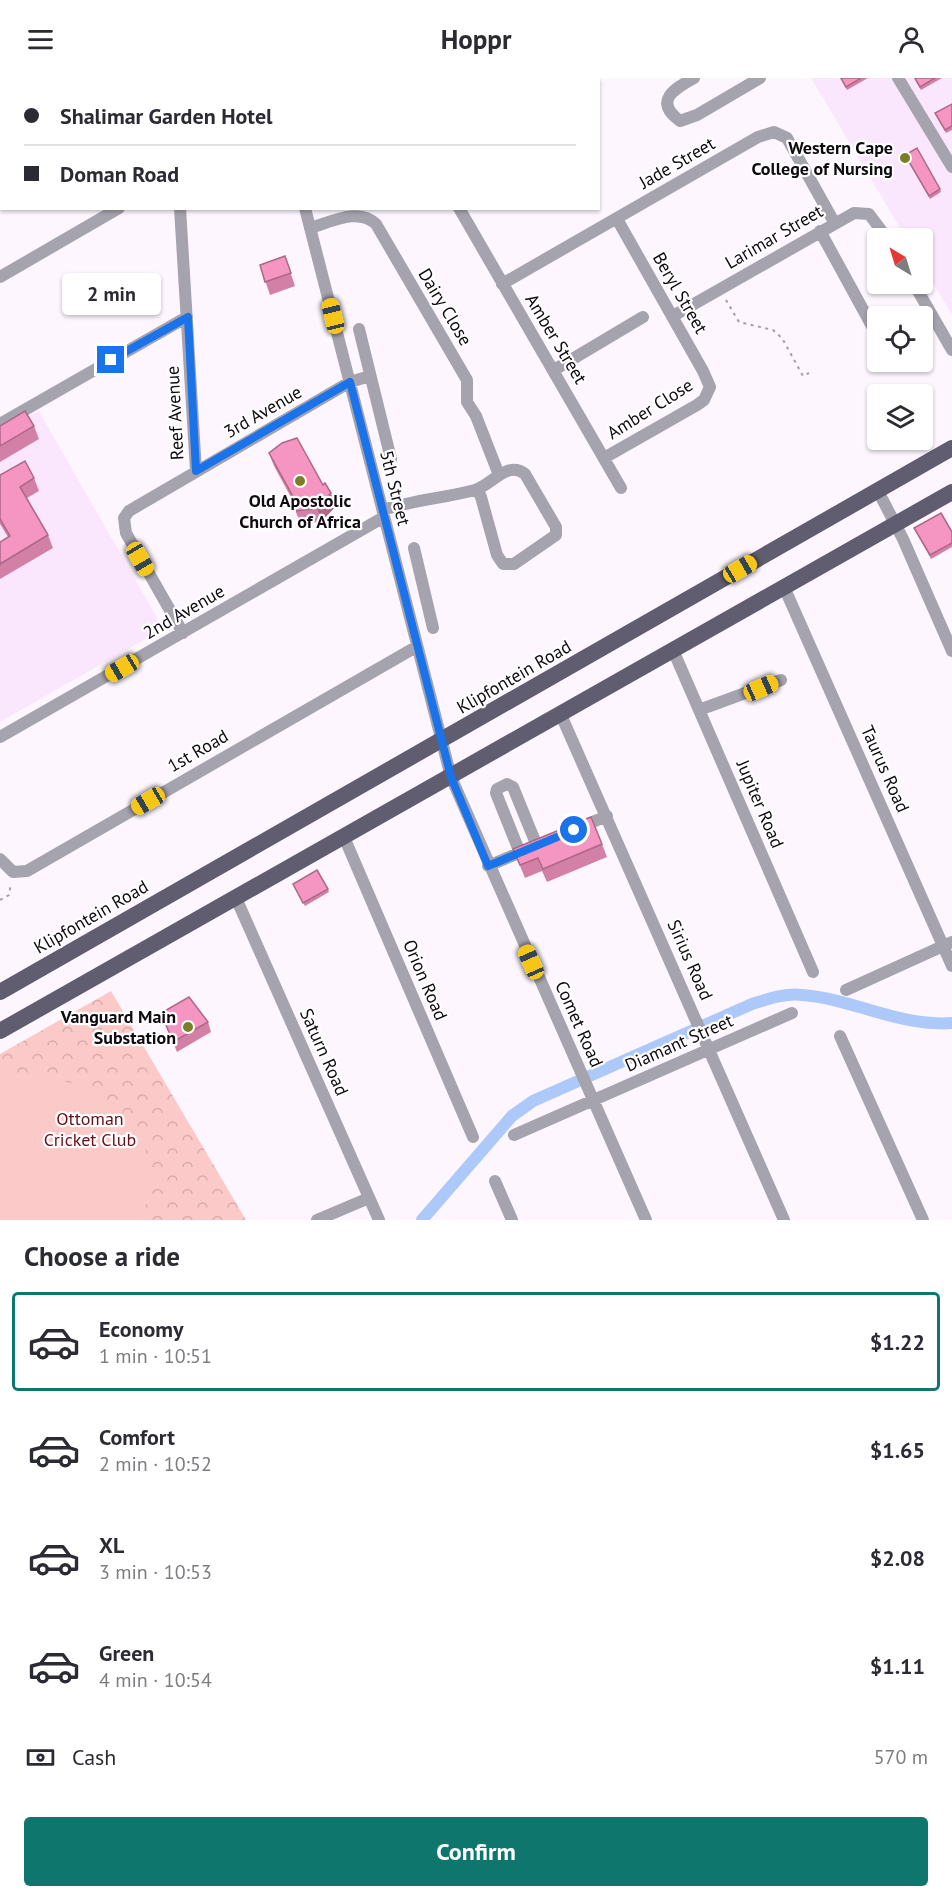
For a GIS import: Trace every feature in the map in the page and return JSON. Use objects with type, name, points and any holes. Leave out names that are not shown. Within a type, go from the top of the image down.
[{"type":"main road","name":"Klipfontein Road","points":[[0,992],[952,448]]},
{"type":"main road","points":[[0,1031],[952,492]]},
{"type":"street","points":[[693,78],[671,91],[668,96],[668,104],[680,121],[697,116],[759,78]]},
{"type":"street","points":[[898,78],[952,167]]},
{"type":"street","name":"Jade Street","points":[[502,284],[759,137],[774,132],[787,138],[834,222]]},
{"type":"street","points":[[0,277],[116,210]]},
{"type":"street","name":"Reef Avenue","points":[[180,210],[196,471]]},
{"type":"street","name":"5th Street","points":[[306,210],[451,777]]},
{"type":"street","name":"Amber Street","points":[[460,210],[621,488]]},
{"type":"street","name":"Larimar Street","points":[[673,316],[834,222],[854,213],[870,214],[880,228]]},
{"type":"street","name":"Dairy Close","points":[[310,228],[364,215],[376,224],[467,380],[467,402],[476,416],[499,475]]},
{"type":"street","name":"Beryl Street","points":[[617,219],[673,316],[710,387]]},
{"type":"street","points":[[820,231],[867,317]]},
{"type":"street","points":[[920,294],[952,350]]},
{"type":"street","points":[[0,423],[188,317]]},
{"type":"street","points":[[554,370],[643,317]]},
{"type":"street","points":[[359,329],[391,459]]},
{"type":"street","name":"3rd Avenue","points":[[183,633],[129,540],[124,518],[135,505],[350,382],[370,376]]},
{"type":"street","name":"Amber Close","points":[[604,458],[697,405],[704,400],[710,387]]},
{"type":"street","points":[[511,469],[518,469],[525,474],[556,527],[556,535],[513,564],[503,564],[497,555],[482,497],[477,489],[511,469]]},
{"type":"street","name":"2nd Avenue","points":[[0,737],[183,633],[383,513],[422,499],[477,489]]},
{"type":"street","points":[[878,491],[896,524],[952,651]]},
{"type":"street","points":[[414,548],[433,628]]},
{"type":"street","points":[[401,586],[422,581]]},
{"type":"street","name":"Taurus Road","points":[[784,587],[947,944],[952,966]]},
{"type":"street","name":"1st Road","points":[[13,872],[27,870],[416,647]]},
{"type":"street","name":"Jupiter Road","points":[[673,650],[813,972]]},
{"type":"street","points":[[699,710],[781,680]]},
{"type":"street","name":"Sirius Road","points":[[561,715],[608,816],[784,1220]]},
{"type":"street","name":"Comet Road","points":[[451,777],[488,866],[646,1220]]},
{"type":"street","points":[[488,866],[520,853],[542,844],[513,787],[507,784],[497,789],[496,793],[520,853]]},
{"type":"street","points":[[565,834],[608,816]]},
{"type":"street","name":"Orion Road","points":[[344,837],[472,1137]]},
{"type":"street","points":[[0,859],[13,872]]},
{"type":"street","name":"Saturn Road","points":[[237,898],[379,1220]]},
{"type":"street","points":[[846,990],[947,944]]},
{"type":"street","name":"Diamant Street","points":[[514,1135],[792,1013]]},
{"type":"street","points":[[840,1036],[923,1220]]},
{"type":"street","points":[[495,1181],[512,1220]]},
{"type":"street","points":[[317,1220],[369,1198]]},
{"type":"path","points":[[719,290],[739,322],[773,330],[782,339],[803,376],[809,373]]},
{"type":"path","points":[[0,900],[9,895],[13,872]]},
{"type":"shaded area","name":"Western Cape College of Nursing","points":[[811,78],[952,78],[952,315],[933,283],[933,228],[900,228]]},
{"type":"shaded area","points":[[39,411],[159,621],[156,633],[0,722],[0,433]]},
{"type":"green space","name":"Ottoman Cricket Club","points":[[111,991],[246,1220],[0,1220],[0,1054]]},
{"type":"green space","points":[[30,1077],[58,1080],[85,1088],[108,1101],[127,1119],[141,1140],[149,1164],[149,1191],[140,1220],[0,1220],[0,1082]]},
{"type":"building","points":[[841,78],[861,78],[846,87]]},
{"type":"building","points":[[915,78],[935,78],[920,87]]},
{"type":"building","points":[[952,104],[952,126],[945,130],[935,113]]},
{"type":"building","points":[[917,148],[940,189],[929,196],[905,155]]},
{"type":"building","points":[[285,256],[291,273],[265,282],[260,265]]},
{"type":"building","points":[[25,411],[34,426],[0,446],[0,426]]},
{"type":"building","name":"Old Apostolic Church of Africa","points":[[297,438],[323,485],[325,483],[331,493],[317,508],[297,511],[292,502],[295,500],[269,453],[282,443]]},
{"type":"building","points":[[25,461],[34,478],[20,487],[48,535],[0,564],[0,542],[10,536],[0,519],[0,475]]},
{"type":"building","points":[[941,513],[952,532],[952,543],[930,555],[914,528]]},
{"type":"building","points":[[591,817],[602,844],[543,869],[538,858],[520,865],[513,849]]},
{"type":"building","points":[[317,870],[328,889],[303,903],[293,884]]},
{"type":"building","name":"Vanguard Main Substation","points":[[189,997],[208,1022],[173,1042],[161,1013]]},
{"type":"waterway","points":[[422,1220],[512,1116],[533,1101],[752,1004],[770,998],[802,995],[914,1021],[952,1023]]},
{"type":"place","name":"Western Cape College of Nursing","points":[[905,158]]},
{"type":"place","name":"Old Apostolic Church of Africa","points":[[300,481]]},
{"type":"place","name":"Vanguard Main Substation","points":[[188,1027]]},
{"type":"route","points":[[111,360],[188,317],[196,471],[350,382],[451,777],[488,866],[574,830]]}]
